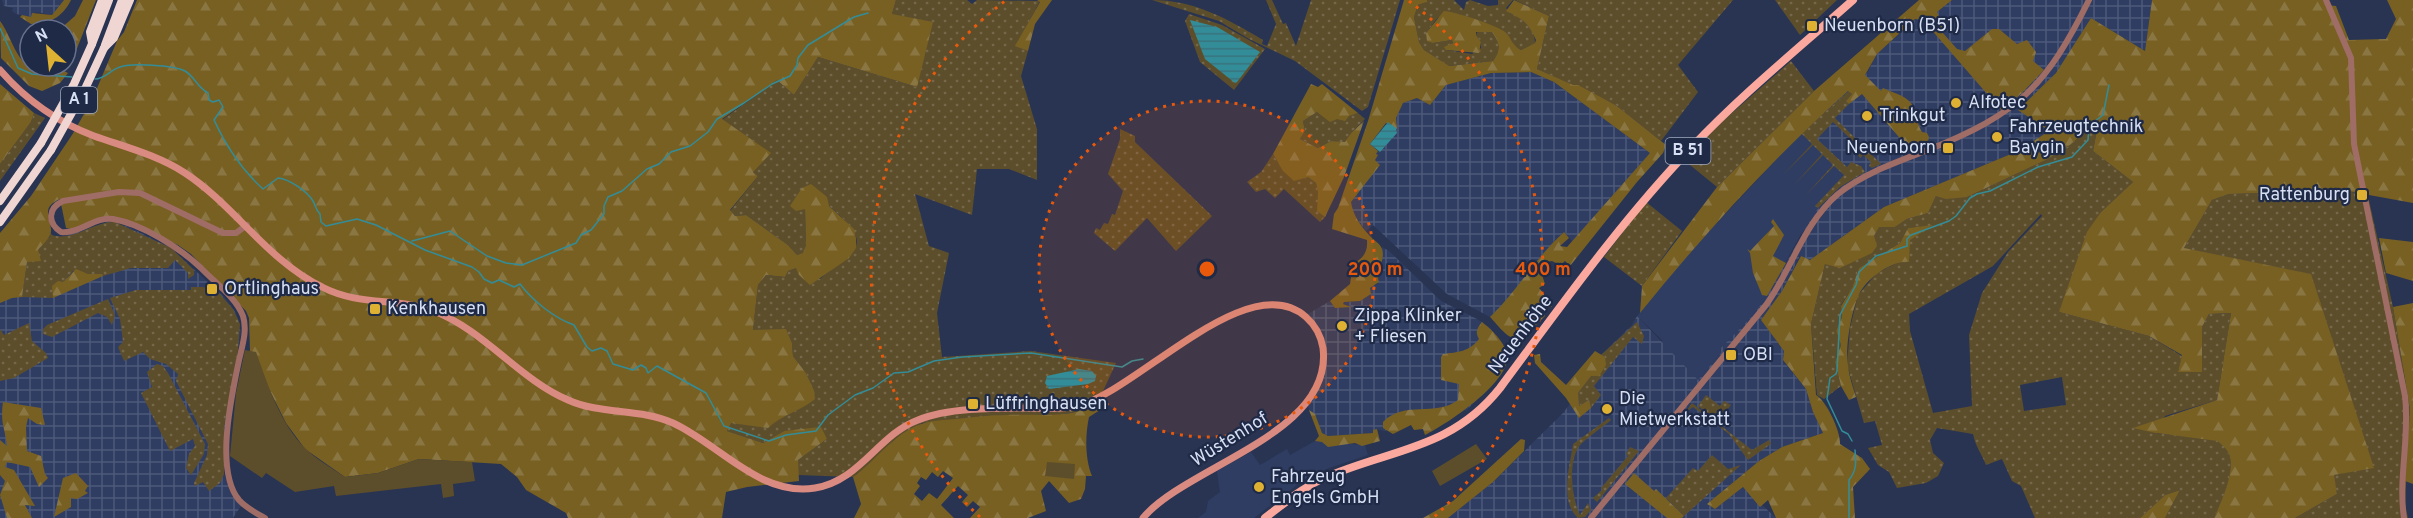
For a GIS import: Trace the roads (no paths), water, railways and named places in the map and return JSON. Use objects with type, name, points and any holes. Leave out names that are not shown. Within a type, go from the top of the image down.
[{"type":"highway","points":[[92,44],[90,32],[102,0]]},
{"type":"highway","name":"A 1","points":[[0,201],[41,143],[74,84],[109,0]]},
{"type":"highway","name":"A 1","points":[[0,222],[51,150],[85,89],[104,48],[122,0]]},
{"type":"highway","points":[[104,48],[114,38],[130,0]]},
{"type":"main road","name":"Neuenhöhe","points":[[1265,518],[1315,482],[1428,442],[1460,426],[1479,412],[1500,388],[1623,226],[1674,166],[1733,106],[1853,0]]},
{"type":"main road","name":"Wüstenhof","points":[[0,70],[25,96],[47,113],[75,128],[154,156],[182,171],[210,192],[287,264],[325,289],[357,300],[414,305],[439,313],[462,326],[559,396],[588,407],[650,415],[669,421],[765,480],[789,488],[819,488],[840,480],[861,465],[896,432],[921,418],[937,414],[993,409],[1063,408],[1081,405],[1103,396],[1168,352],[1231,317],[1261,306],[1272,304],[1293,308],[1310,320],[1320,335],[1323,365],[1315,386],[1305,402],[1281,426],[1254,446],[1170,494],[1143,518]]},
{"type":"street","points":[[1591,518],[1766,305],[1811,225],[1826,206],[1844,190],[1866,176],[1968,134],[2010,109],[2035,87],[2054,63],[2089,0]]},
{"type":"street","points":[[2326,0],[2351,58],[2354,144],[2405,396],[2404,515]]},
{"type":"street","points":[[247,225],[236,233],[223,233],[149,196],[129,191],[63,201],[56,204],[50,214],[52,224],[61,232],[75,231],[97,221],[110,219],[160,239],[195,262],[238,305],[243,318],[244,337],[230,412],[227,465],[231,484],[239,500],[265,518]]},
{"type":"waterway","points":[[412,241],[450,231],[487,256],[506,263],[522,265],[576,243],[581,235],[591,230],[604,214],[604,206],[608,197],[622,191],[647,169],[659,164],[671,152],[690,146],[708,132],[717,119],[772,84],[790,76],[797,65],[798,58],[808,45],[854,17],[868,13]]},
{"type":"waterway","points":[[0,28],[18,68]]},
{"type":"waterway","points":[[95,79],[102,78],[116,68],[126,66],[162,66],[185,71],[208,93],[209,100],[213,102],[219,100],[223,107],[214,120],[241,166],[263,189],[278,178],[287,181],[310,197],[320,214],[321,222],[326,226],[357,219],[376,225],[425,250],[472,267],[484,279],[492,283],[499,280],[514,287],[520,284],[544,308],[574,325],[587,347],[592,351],[601,348],[607,351],[613,364],[633,370],[641,365],[648,373],[657,366],[706,393],[724,426],[769,441],[786,435],[816,431],[828,415],[855,395],[873,388],[894,373],[908,372],[934,361],[1031,353],[1122,367],[1132,361],[1143,359]]},
{"type":"waterway","points":[[1852,441],[1848,434],[1842,431],[1827,399],[1830,378],[1837,371],[1840,315],[1856,285],[1859,272],[1876,256],[1907,246],[1907,239],[1911,235],[1949,221],[1970,198],[1977,194],[1990,191],[2038,167],[2072,157],[2088,140],[2089,126],[2103,115],[2109,85]]},
{"type":"waterway","points":[[1849,518],[1849,480],[1855,469],[1855,450]]},
{"type":"place","name":"Neuenborn (B51)","points":[[1812,26]]},
{"type":"place","name":"Alfotec","points":[[1956,103]]},
{"type":"place","name":"Trinkgut","points":[[1867,116]]},
{"type":"place","name":"Fahrzeugtechnik Baygin","points":[[1997,137]]},
{"type":"place","name":"Neuenborn","points":[[1948,148]]},
{"type":"place","name":"Rattenburg","points":[[2362,195]]},
{"type":"place","name":"Ortlinghaus","points":[[212,289]]},
{"type":"place","name":"Kenkhausen","points":[[375,309]]},
{"type":"place","name":"Zippa Klinker + Fliesen","points":[[1342,326]]},
{"type":"place","name":"OBI","points":[[1731,355]]},
{"type":"place","name":"Lüffringhausen","points":[[973,404]]},
{"type":"place","name":"Die Mietwerkstatt","points":[[1607,409]]},
{"type":"place","name":"Fahrzeug Engels GmbH","points":[[1259,487]]}]
